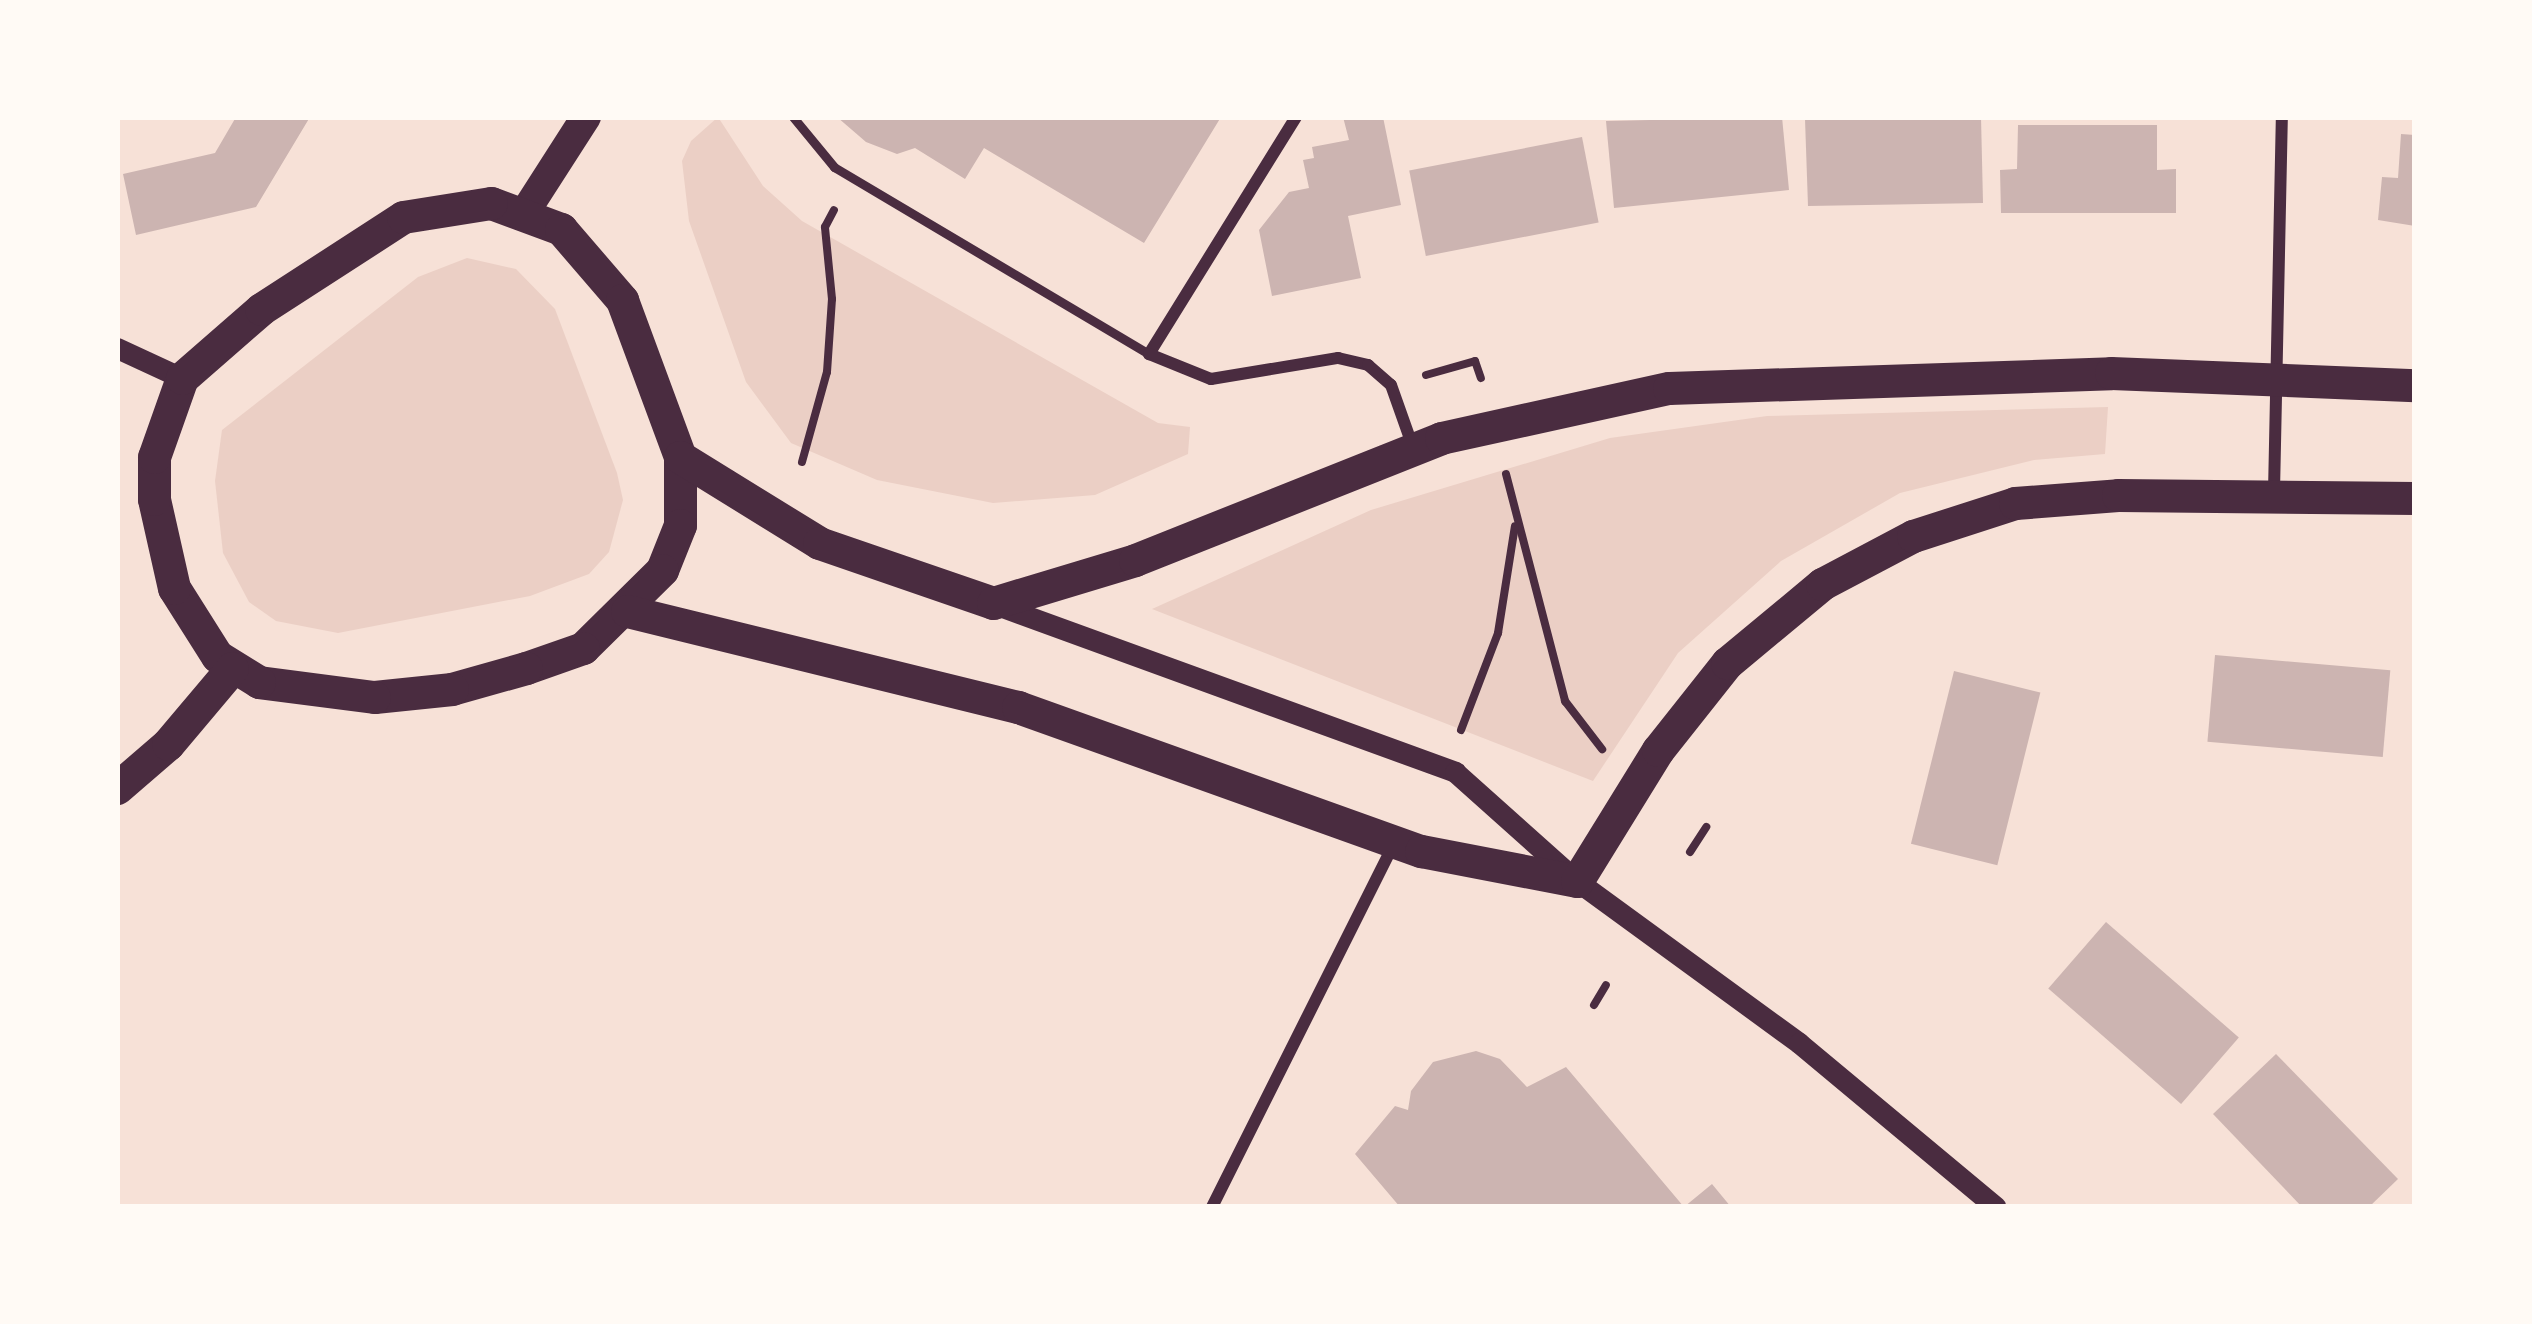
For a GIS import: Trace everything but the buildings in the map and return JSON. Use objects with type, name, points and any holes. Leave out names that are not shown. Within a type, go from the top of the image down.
[{"type":"highway","points":[[471,203],[525,212],[595,260],[622,300],[680,457],[680,525],[662,570],[627,611],[583,648],[452,689],[328,697],[282,690],[232,668],[174,588],[154,500],[154,457],[182,378],[261,309],[403,217],[471,203]]},
{"type":"highway","points":[[680,457],[819,543],[993,603],[1135,560],[1413,447],[1669,388],[1924,374],[2277,376],[2415,385]]},
{"type":"highway","points":[[627,611],[1018,707],[1395,841],[1577,881],[1658,750],[1727,663],[1822,584],[1912,536],[2015,503],[2273,493],[2415,498]]},
{"type":"highway","points":[[117,788],[232,668]]},
{"type":"main road","points":[[525,212],[586,117]]},
{"type":"street","points":[[1296,117],[1149,355],[1211,379],[1338,358],[1368,365],[1391,386],[1413,447]]},
{"type":"street","points":[[2273,493],[2282,117]]},
{"type":"street","points":[[117,348],[182,378]]},
{"type":"street","points":[[993,603],[1444,768],[1577,881],[1798,1043],[1996,1207]]},
{"type":"street","points":[[1212,1207],[1395,841]]},
{"type":"lane","points":[[793,117],[834,167],[1149,355]]},
{"type":"path","points":[[802,462],[827,372],[832,299],[825,227],[841,199]]},
{"type":"path","points":[[1432,373],[1475,362],[1484,385]]},
{"type":"path","points":[[1504,464],[1565,701],[1612,758]]},
{"type":"path","points":[[1444,768],[1498,633],[1516,519]]},
{"type":"path","points":[[1690,852],[1706,827]]},
{"type":"path","points":[[1594,1005],[1606,985]]},
{"type":"shaded area","points":[[718,117],[763,186],[802,221],[1158,423],[1190,427],[1188,454],[1095,495],[993,503],[877,480],[791,443],[746,382],[689,221],[682,161],[691,141]]},
{"type":"shaded area","points":[[467,258],[516,269],[555,309],[623,500],[609,552],[589,574],[530,596],[338,633],[276,621],[249,602],[223,553],[215,481],[222,430],[418,277]]},
{"type":"shaded area","points":[[2108,407],[2105,454],[2034,460],[1900,493],[1781,561],[1678,653],[1593,781],[1152,609],[1371,510],[1610,438],[1767,416]]}]
